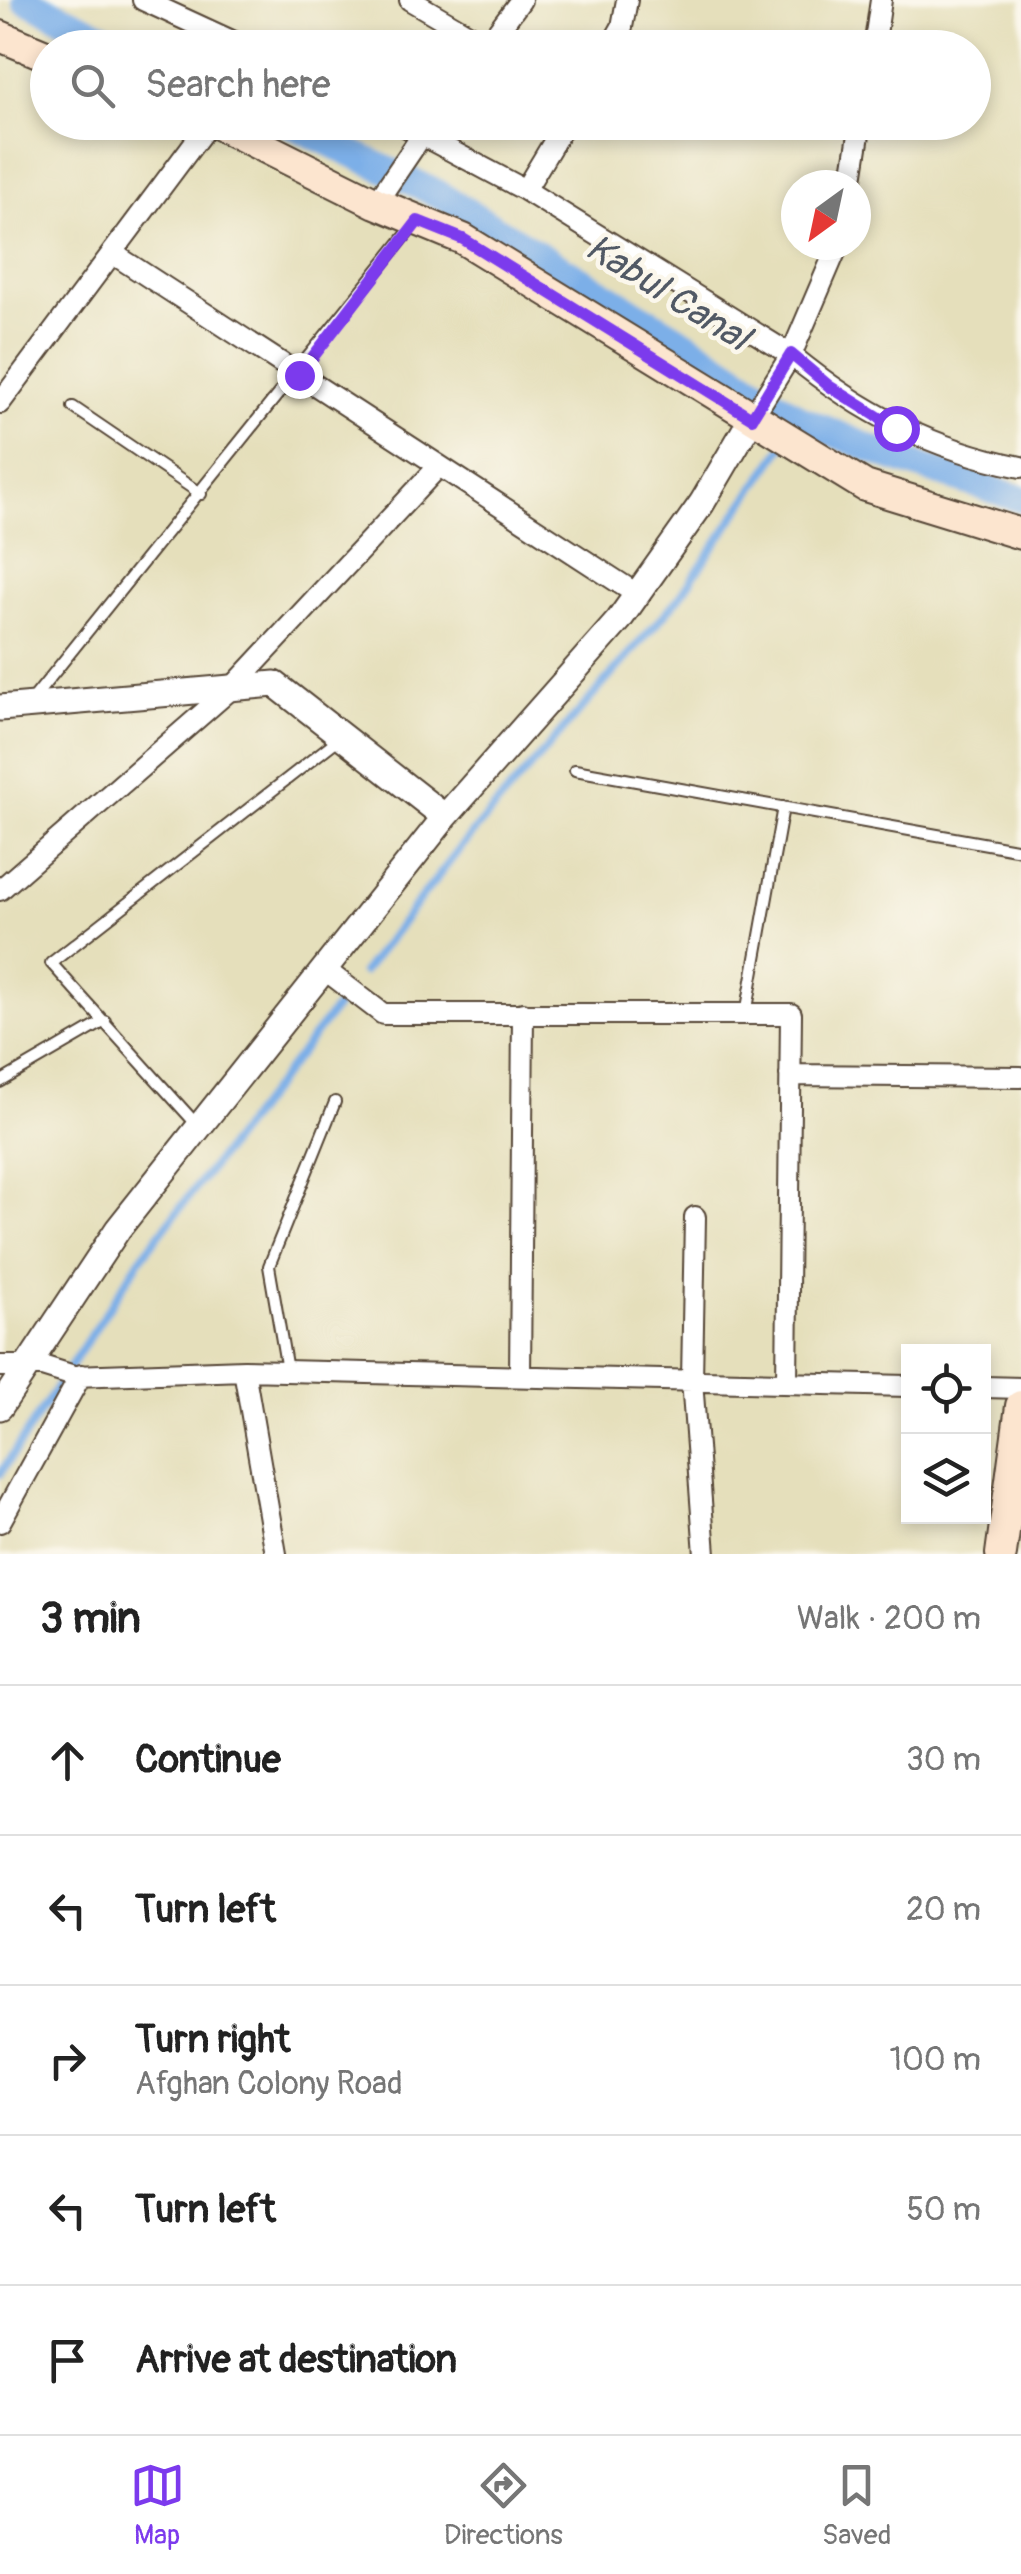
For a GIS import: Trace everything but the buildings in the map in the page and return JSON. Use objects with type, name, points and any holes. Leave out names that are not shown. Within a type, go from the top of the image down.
[{"type":"main road","points":[[0,36],[30,48]]},
{"type":"main road","points":[[250,140],[463,239],[757,415],[798,447],[865,486],[1021,534]]},
{"type":"main road","points":[[1001,1554],[1021,1406]]},
{"type":"street","points":[[143,0],[208,30]]},
{"type":"street","points":[[410,0],[460,30]]},
{"type":"street","points":[[498,30],[521,0]]},
{"type":"street","points":[[621,30],[627,0]]},
{"type":"street","points":[[877,30],[881,0]]},
{"type":"street","points":[[0,403],[198,140]]},
{"type":"street","points":[[378,200],[419,140]]},
{"type":"street","points":[[434,140],[526,190],[896,428],[962,455],[1021,466]]},
{"type":"street","points":[[526,190],[555,140]]},
{"type":"street","points":[[854,170],[859,140]]},
{"type":"street","points":[[112,252],[638,595]]},
{"type":"street","points":[[0,1406],[22,1366],[118,1229],[445,817],[638,595],[757,415],[788,361],[832,260]]},
{"type":"street","points":[[0,890],[232,688],[439,466]]},
{"type":"street","points":[[0,708],[275,684],[445,817]]},
{"type":"street","points":[[324,970],[384,1014],[790,1014],[787,1382]]},
{"type":"street","points":[[520,1376],[523,1014]]},
{"type":"street","points":[[790,1075],[1021,1078]]},
{"type":"street","points":[[695,1217],[692,1380],[705,1554]]},
{"type":"street","points":[[22,1366],[77,1376],[244,1370],[901,1386]]},
{"type":"street","points":[[244,1370],[276,1554]]},
{"type":"street","points":[[0,1522],[77,1376]]},
{"type":"street","points":[[991,1387],[1021,1388]]},
{"type":"lane","points":[[28,705],[299,375],[418,221]]},
{"type":"lane","points":[[72,407],[202,494]]},
{"type":"lane","points":[[200,1128],[51,963],[342,736]]},
{"type":"lane","points":[[575,770],[1021,850]]},
{"type":"lane","points":[[746,1014],[783,807]]},
{"type":"lane","points":[[0,1082],[105,1021]]},
{"type":"lane","points":[[287,1371],[269,1266],[334,1102]]},
{"type":"waterway","name":"Kabul Canal","points":[[26,0],[89,30]]},
{"type":"waterway","name":"Kabul Canal","points":[[324,140],[438,194],[689,345],[801,419],[888,456],[1021,499]]},
{"type":"waterway","points":[[791,433],[801,419]]},
{"type":"waterway","points":[[363,972],[469,837],[678,599],[784,445]]},
{"type":"waterway","points":[[0,1474],[141,1258],[337,1006]]},
{"type":"route","points":[[299,375],[418,221],[463,239],[752,418],[791,354],[829,386],[896,428]]}]
